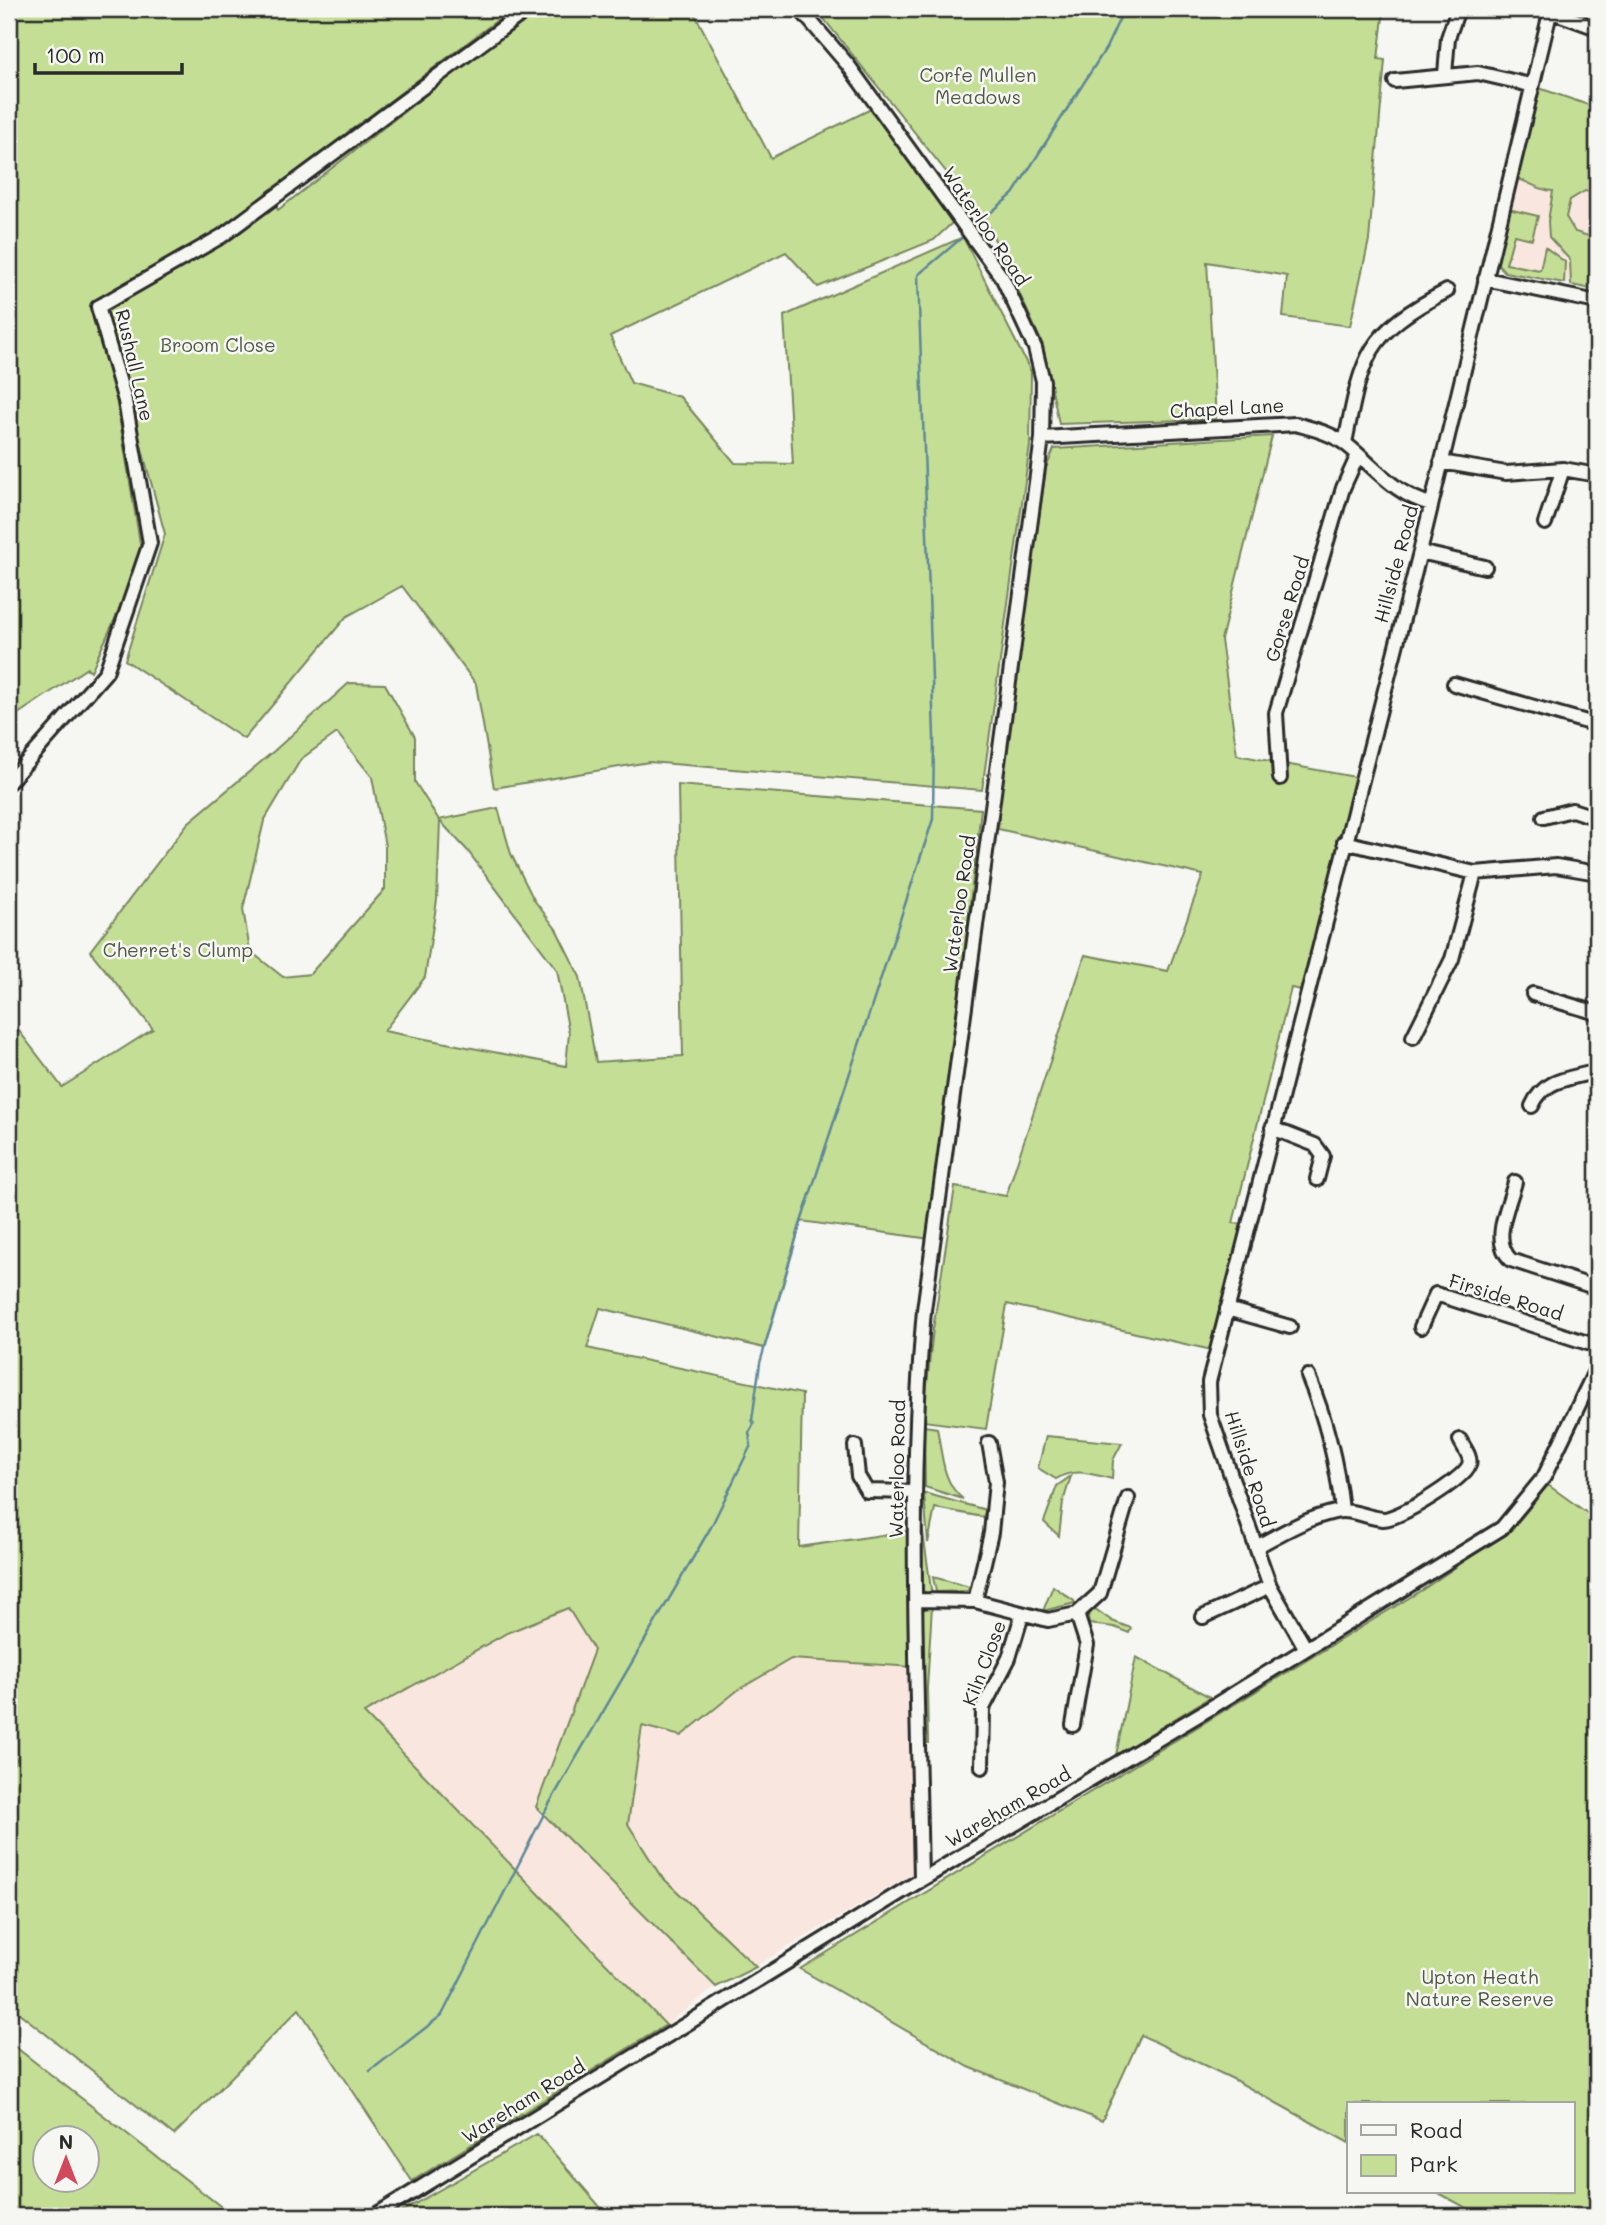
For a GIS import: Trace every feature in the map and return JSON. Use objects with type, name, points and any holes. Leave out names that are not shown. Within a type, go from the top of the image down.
[{"type":"street","name":"Rushall Lane","points":[[9,782],[106,672],[150,543],[125,401],[98,307],[222,236],[528,9]]},
{"type":"street","name":"Waterloo Road","points":[[800,9],[848,65],[1003,279],[1035,348],[1043,381],[1042,438],[923,1310],[916,1399],[914,1492],[921,1880]]},
{"type":"street","points":[[1551,10],[1597,28]]},
{"type":"street","name":"Hillside Road","points":[[1306,1649],[1270,1586],[1210,1415],[1209,1382],[1344,842],[1420,552],[1530,85],[1551,10]]},
{"type":"street","points":[[1445,74],[1448,38],[1457,12]]},
{"type":"street","points":[[1395,81],[1418,81],[1445,74],[1478,74],[1530,85]]},
{"type":"street","points":[[1485,279],[1597,302]]},
{"type":"street","points":[[1345,443],[1358,379],[1379,337],[1395,321],[1447,291]]},
{"type":"street","name":"Chapel Lane","points":[[1042,438],[1296,424],[1320,430],[1345,443],[1395,488],[1414,500],[1431,504]]},
{"type":"street","name":"Gorse Road","points":[[1280,778],[1276,713],[1343,488],[1358,455]]},
{"type":"street","points":[[1441,462],[1506,473],[1563,469],[1597,475]]},
{"type":"street","points":[[1545,523],[1563,469]]},
{"type":"street","points":[[1420,552],[1485,567]]},
{"type":"street","points":[[1454,684],[1597,725]]},
{"type":"street","points":[[1544,817],[1572,810],[1597,818]]},
{"type":"street","points":[[1344,842],[1475,873],[1556,866],[1597,873]]},
{"type":"street","points":[[1413,1037],[1452,959],[1475,873]]},
{"type":"street","points":[[1540,993],[1597,1013]]},
{"type":"street","points":[[1532,1106],[1537,1095],[1548,1085],[1597,1071]]},
{"type":"street","points":[[1272,1128],[1315,1145],[1320,1150],[1323,1156],[1317,1178]]},
{"type":"street","points":[[1515,1182],[1499,1239],[1502,1252],[1511,1260],[1597,1288]]},
{"type":"street","name":"Firside Road","points":[[1421,1327],[1436,1294],[1597,1346]]},
{"type":"street","points":[[1227,1309],[1290,1327]]},
{"type":"street","name":"Wareham Road","points":[[374,2216],[1502,1528],[1544,1477],[1597,1367]]},
{"type":"street","points":[[1308,1376],[1324,1413],[1338,1474],[1342,1510]]},
{"type":"street","points":[[1256,1547],[1314,1517],[1342,1510],[1384,1519],[1401,1516],[1460,1476],[1469,1465],[1469,1457],[1460,1440]]},
{"type":"street","points":[[975,1601],[991,1533],[996,1482],[989,1443]]},
{"type":"street","points":[[855,1446],[858,1476],[867,1491],[914,1492]]},
{"type":"street","points":[[917,1601],[975,1601],[1048,1620],[1077,1614],[1100,1592],[1128,1498]]},
{"type":"street","points":[[1203,1617],[1270,1586]]},
{"type":"street","points":[[1073,1725],[1087,1645],[1077,1614]]},
{"type":"street","name":"Kiln Close","points":[[982,1767],[983,1708],[1009,1658],[1022,1615]]},
{"type":"shaded area","points":[[1539,88],[1597,108],[1597,290],[1505,272],[1500,268],[1503,233],[1538,216],[1508,209]]},
{"type":"shaded area","points":[[568,1608],[594,1649],[536,1807],[716,1987],[666,2025],[363,1714],[507,1633]]},
{"type":"shaded area","points":[[791,1659],[914,1667],[912,1874],[756,1966],[660,1875],[628,1824],[642,1726],[738,1690]]},
{"type":"green space","name":"Broom Close","points":[[9,9],[512,9],[269,192],[278,210],[536,9],[692,9],[771,158],[873,108],[952,223],[934,240],[818,287],[786,252],[610,336],[631,383],[680,397],[735,463],[793,464],[784,316],[963,237],[1031,372],[1030,445],[982,790],[649,762],[494,788],[476,684],[402,586],[346,617],[244,739],[125,660],[165,534],[106,316],[98,318],[115,392],[141,549],[121,606],[91,671],[87,668],[9,720]]},
{"type":"green space","name":"Corfe Mullen Meadows","points":[[816,9],[1384,9],[1378,59],[1385,60],[1369,240],[1350,326],[1283,317],[1287,276],[1207,262],[1216,419],[1059,424],[1043,345],[987,223]]},
{"type":"green space","points":[[1539,88],[1597,108],[1597,194],[1585,191],[1570,200],[1566,217],[1575,232],[1592,237],[1591,243],[1595,244],[1591,261],[1597,272],[1597,290],[1571,285],[1570,260],[1549,237],[1548,221],[1553,191],[1516,178]]},
{"type":"green space","points":[[1508,209],[1538,216],[1532,239],[1514,235],[1506,264],[1540,270],[1545,247],[1565,262],[1564,283],[1505,272],[1495,261]]},
{"type":"green space","points":[[1272,436],[1221,640],[1237,755],[1355,777],[1302,990],[1291,988],[1233,1223],[1243,1224],[1212,1350],[1007,1304],[986,1429],[923,1421],[933,1329],[955,1187],[1006,1196],[1085,955],[1168,971],[1203,875],[998,829],[1004,761],[1046,468],[1054,449]]},
{"type":"green space","name":"Cherret's Clump","points":[[349,683],[385,684],[415,737],[415,782],[439,820],[498,808],[511,854],[534,900],[556,929],[580,977],[596,1062],[683,1056],[678,785],[981,809],[931,1239],[801,1221],[764,1348],[600,1308],[587,1348],[802,1394],[799,1547],[910,1531],[914,1667],[791,1659],[738,1690],[681,1736],[642,1726],[628,1824],[660,1875],[756,1967],[716,1987],[536,1807],[594,1650],[568,1608],[507,1633],[364,1713],[666,2025],[412,2181],[299,2009],[174,2135],[9,2005],[9,1770],[17,1759],[9,1752],[9,1018],[62,1087],[153,1029],[90,951],[188,823]],"holes":[[[337,733],[372,777],[385,846],[385,889],[310,974],[283,977],[250,951],[243,909],[264,821],[301,759]],[[440,821],[467,850],[557,970],[569,1033],[566,1066],[384,1031],[425,977],[437,900]]]},
{"type":"green space","points":[[924,1426],[937,1428],[947,1476],[963,1499],[925,1487]]},
{"type":"green space","points":[[1046,1436],[1122,1443],[1113,1460],[1112,1479],[1077,1472],[1056,1479],[1038,1468]]},
{"type":"green space","points":[[1071,1476],[1063,1502],[1059,1536],[1044,1522],[1057,1486]]},
{"type":"green space","name":"Upton Heath Nature Reserve","points":[[1548,1485],[1597,1520],[1597,2216],[1481,2216],[1441,2194],[1574,2194],[1574,2102],[1347,2102],[1347,2142],[1233,2079],[1141,2035],[1102,2121],[969,2067],[800,1969],[1422,1590],[1512,1529]]},
{"type":"green space","points":[[924,1493],[986,1510],[983,1517],[935,1508],[928,1543]]},
{"type":"green space","points":[[921,1518],[932,1596],[922,1591],[920,1584]]},
{"type":"green space","points":[[933,1577],[970,1587],[967,1591],[936,1592]]},
{"type":"green space","points":[[1053,1586],[1074,1601],[1075,1603],[1043,1611]]},
{"type":"green space","points":[[932,1606],[927,1688],[928,1743],[925,1743],[921,1616],[923,1610]]},
{"type":"green space","points":[[1094,1608],[1112,1621],[1131,1628],[1129,1633],[1114,1627],[1089,1624],[1088,1617]]},
{"type":"green space","points":[[1136,1657],[1210,1697],[1116,1755]]},
{"type":"green space","points":[[9,2042],[233,2216],[9,2216]]},
{"type":"green space","points":[[537,2134],[608,2216],[394,2216]]},
{"type":"waterway","points":[[971,229],[1013,194],[1106,48],[1124,9]]},
{"type":"waterway","points":[[370,2071],[442,2015],[548,1806],[711,1527],[751,1445],[749,1433],[754,1424],[752,1420],[760,1363],[802,1219],[933,819],[934,737],[918,275],[965,235]]}]
